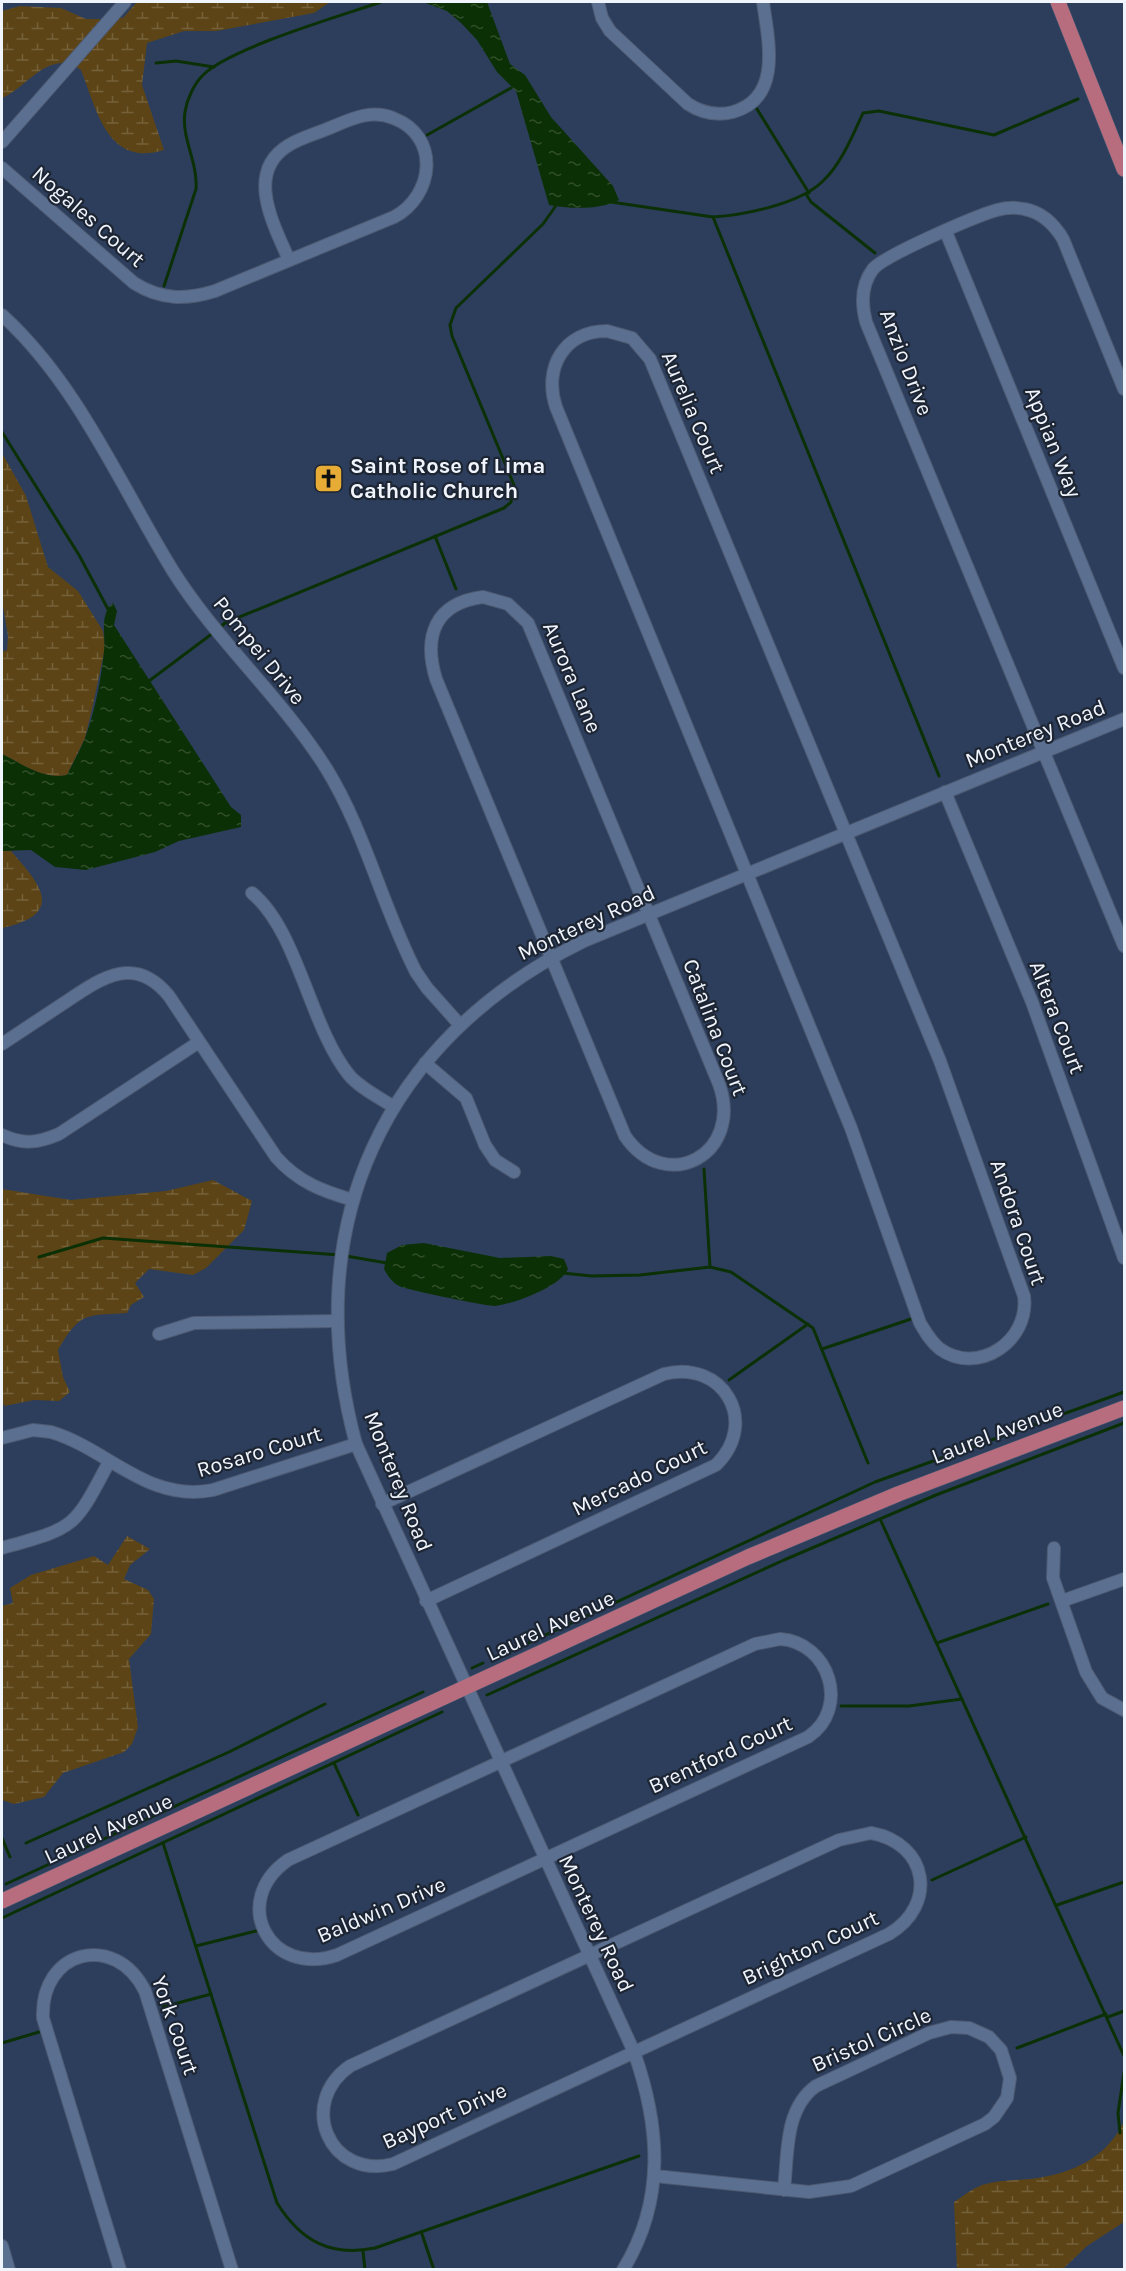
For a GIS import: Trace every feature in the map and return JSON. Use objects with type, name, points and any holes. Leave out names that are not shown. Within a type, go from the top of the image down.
[{"type":"main road","points":[[1058,2],[1125,169]]},
{"type":"main road","name":"Laurel Avenue","points":[[2,1901],[738,1562],[887,1498],[1125,1408]]},
{"type":"street","points":[[2,142],[125,2]]},
{"type":"street","points":[[598,2],[602,18],[610,31],[672,89],[696,109],[718,113],[733,112],[747,105],[758,95],[766,81],[769,51],[763,2]]},
{"type":"street","name":"Nogales Court","points":[[2,168],[126,277],[160,295],[179,298],[203,295],[289,260],[393,217],[414,202],[424,187],[427,163],[423,146],[409,127],[393,117],[363,115],[295,142],[280,153],[267,175],[265,197],[289,260]]},
{"type":"street","name":"Anzio Drive","points":[[1044,752],[866,322],[863,307],[866,282],[879,263],[890,255],[999,209],[1025,209],[1047,220],[1063,239],[1125,388]]},
{"type":"street","name":"Appian Way","points":[[946,232],[1125,668]]},
{"type":"street","name":"Pompei Drive","points":[[2,315],[32,346],[66,390],[174,571],[208,619],[326,768],[346,806],[416,972],[460,1025]]},
{"type":"street","name":"Aurelia Court","points":[[748,873],[552,395],[551,376],[556,360],[567,344],[580,335],[602,331],[623,334],[636,341],[650,359],[847,834]]},
{"type":"street","name":"Aurora Lane","points":[[552,957],[432,666],[429,648],[436,624],[452,607],[465,600],[483,597],[499,600],[516,609],[528,623],[650,914]]},
{"type":"street","name":"Monterey Road","points":[[623,2270],[640,2233],[655,2176],[654,2125],[645,2082],[634,2052],[466,1689],[356,1444],[343,1392],[336,1321],[340,1262],[353,1200],[376,1141],[394,1107],[425,1063],[460,1025],[492,996],[552,957],[748,873],[1125,719]]},
{"type":"street","points":[[1044,752],[1125,945]]},
{"type":"street","name":"Altera Court","points":[[945,792],[1032,1002],[1125,1258]]},
{"type":"street","name":"Andora Court","points":[[748,873],[851,1128],[920,1323],[934,1344],[950,1354],[970,1359],[991,1354],[1009,1342],[1018,1329],[1025,1303],[1022,1288],[940,1061],[847,834]]},
{"type":"street","points":[[252,893],[264,903],[282,935],[329,1041],[350,1076],[394,1107]]},
{"type":"street","name":"Catalina Court","points":[[552,957],[629,1142],[647,1158],[657,1162],[676,1164],[695,1159],[711,1147],[720,1135],[725,1119],[725,1103],[650,914]]},
{"type":"street","points":[[2,1044],[99,980],[132,973],[151,979],[162,987],[276,1157],[290,1173],[316,1189],[353,1200]]},
{"type":"street","points":[[2,1135],[12,1140],[33,1143],[59,1134],[199,1042]]},
{"type":"street","points":[[425,1063],[466,1098],[485,1145],[495,1160],[514,1172]]},
{"type":"street","points":[[159,1334],[194,1323],[336,1321]]},
{"type":"street","name":"Mercado Court","points":[[382,1504],[664,1374],[681,1371],[701,1375],[720,1386],[732,1404],[736,1420],[733,1444],[716,1466],[426,1601]]},
{"type":"street","name":"Rosaro Court","points":[[2,1438],[33,1430],[51,1432],[161,1489],[196,1493],[213,1490],[356,1444]]},
{"type":"street","points":[[2,1548],[52,1534],[69,1526],[86,1506],[109,1462]]},
{"type":"street","points":[[1054,1548],[1053,1578],[1090,1683],[1102,1698],[1125,1710]]},
{"type":"street","points":[[1062,1601],[1125,1579]]},
{"type":"street","name":"Brentford Court","points":[[500,1762],[763,1641],[788,1639],[801,1644],[813,1651],[827,1671],[831,1682],[830,1706],[822,1723],[808,1737],[544,1858]]},
{"type":"street","name":"Baldwin Drive","points":[[500,1762],[278,1867],[267,1881],[261,1895],[260,1915],[266,1934],[280,1950],[294,1957],[311,1961],[328,1958],[544,1858]]},
{"type":"street","name":"Brighton Court","points":[[589,1956],[849,1836],[871,1833],[892,1839],[914,1859],[921,1883],[921,1894],[913,1914],[898,1929],[634,2052]]},
{"type":"street","name":"York Court","points":[[120,2270],[43,2018],[44,1992],[54,1973],[68,1962],[95,1955],[106,1955],[132,1969],[146,1991],[232,2270]]},
{"type":"street","name":"Bayport Drive","points":[[589,1956],[340,2073],[323,2103],[324,2127],[329,2139],[343,2156],[357,2163],[374,2166],[393,2164],[634,2052]]},
{"type":"street","name":"Bristol Circle","points":[[655,2176],[784,2190],[820,2192],[851,2186],[985,2124],[1001,2109],[1009,2088],[1008,2066],[1001,2049],[980,2031],[951,2026],[929,2033],[816,2086],[805,2095],[794,2113],[784,2190]]},
{"type":"street","points":[[2,2246],[9,2270]]},
{"type":"green space","points":[[137,2],[330,2],[314,13],[216,31],[184,31],[147,43],[142,85],[164,150],[145,153],[129,150],[117,143],[107,131],[92,101],[81,70],[75,66],[117,18],[123,18]]},
{"type":"green space","points":[[20,6],[61,8],[86,19],[104,19],[65,63],[39,71],[2,98],[2,11]]},
{"type":"green space","points":[[2,453],[26,496],[48,567],[78,591],[103,631],[105,648],[85,738],[67,775],[41,773],[2,754],[2,652],[7,650],[8,636],[2,600]]},
{"type":"green space","points":[[2,851],[11,851],[31,875],[42,897],[41,906],[35,915],[2,928]]},
{"type":"green space","points":[[213,1180],[252,1201],[244,1230],[206,1268],[193,1275],[149,1269],[135,1283],[144,1297],[131,1305],[127,1313],[93,1316],[79,1322],[58,1350],[63,1377],[70,1392],[59,1401],[34,1400],[4,1406],[2,1398],[2,1189],[71,1200],[166,1191]]},
{"type":"green space","points":[[127,1536],[150,1549],[130,1565],[124,1579],[148,1590],[154,1599],[151,1634],[129,1659],[138,1727],[132,1744],[124,1752],[63,1773],[44,1797],[14,1804],[2,1800],[2,1606],[13,1603],[10,1588],[31,1575],[94,1556],[108,1565]]},
{"type":"green space","points":[[1124,2121],[1124,2222],[1087,2246],[1063,2269],[957,2269],[954,2202],[982,2185],[1043,2177],[1080,2165],[1101,2152],[1110,2143]]},
{"type":"water","points":[[423,2],[487,2],[510,64],[525,75],[551,117],[613,186],[619,200],[603,206],[585,208],[549,205],[516,91],[497,72],[477,40],[461,23],[447,11]]},
{"type":"water","points":[[113,603],[117,611],[114,625],[231,807],[241,815],[241,827],[179,841],[155,852],[86,870],[55,867],[31,850],[2,851],[2,754],[42,773],[67,775],[85,738],[92,717],[103,662],[106,613]]},
{"type":"water","points":[[424,1243],[500,1258],[551,1256],[564,1259],[568,1269],[563,1276],[546,1288],[513,1302],[495,1306],[397,1285],[384,1269],[387,1253],[402,1245]]},
{"type":"waterway","points":[[164,286],[196,189],[195,169],[184,122],[187,102],[203,75],[236,54],[260,44],[381,2]]},
{"type":"waterway","points":[[156,63],[176,61],[214,67]]},
{"type":"waterway","points":[[427,135],[511,88]]},
{"type":"waterway","points":[[611,202],[713,217],[755,211],[800,196],[823,181],[841,158],[863,113],[879,111],[994,135],[1078,99]]},
{"type":"waterway","points":[[757,109],[809,193]]},
{"type":"waterway","points":[[806,194],[811,202],[875,253]]},
{"type":"waterway","points":[[218,629],[225,623],[504,508],[511,502],[514,485],[452,336],[450,325],[456,308],[543,224],[555,207]]},
{"type":"waterway","points":[[713,217],[939,776]]},
{"type":"waterway","points":[[2,432],[79,555],[109,611]]},
{"type":"waterway","points":[[435,536],[456,589]]},
{"type":"waterway","points":[[149,681],[213,633]]},
{"type":"waterway","points":[[704,1169],[710,1267]]},
{"type":"waterway","points":[[39,1257],[103,1238],[340,1255]]},
{"type":"waterway","points":[[346,1256],[387,1263]]},
{"type":"waterway","points":[[562,1273],[592,1276],[640,1275],[710,1267],[731,1272],[813,1328],[868,1463]]},
{"type":"waterway","points":[[822,1349],[911,1319]]},
{"type":"waterway","points":[[729,1380],[808,1324]]},
{"type":"waterway","points":[[496,1658],[875,1482],[1124,1392]]},
{"type":"waterway","points":[[487,1695],[784,1560],[936,1495],[1124,1423]]},
{"type":"waterway","points":[[881,1521],[1124,2056]]},
{"type":"waterway","points":[[937,1643],[1048,1604]]},
{"type":"waterway","points":[[472,1668],[483,1663]]},
{"type":"waterway","points":[[6,1884],[423,1692]]},
{"type":"waterway","points":[[841,1706],[909,1706],[962,1699]]},
{"type":"waterway","points":[[26,1843],[229,1752],[325,1704]]},
{"type":"waterway","points":[[2,1918],[442,1712]]},
{"type":"waterway","points":[[334,1763],[358,1815]]},
{"type":"waterway","points":[[932,1880],[1026,1837]]},
{"type":"waterway","points":[[2,1838],[10,1857]]},
{"type":"waterway","points":[[163,1843],[277,2203],[286,2216],[307,2236],[331,2248],[344,2250],[375,2248],[639,2156]]},
{"type":"waterway","points":[[1057,1905],[1124,1882]]},
{"type":"waterway","points":[[196,1946],[256,1931]]},
{"type":"waterway","points":[[163,2007],[211,1994]]},
{"type":"waterway","points":[[1108,2017],[1124,2011]]},
{"type":"waterway","points":[[1017,2048],[1106,2014]]},
{"type":"waterway","points":[[2,2043],[39,2032]]},
{"type":"waterway","points":[[1120,2133],[1118,2113],[1124,2073]]},
{"type":"waterway","points":[[422,2234],[434,2270]]},
{"type":"waterway","points":[[363,2251],[365,2270]]},
{"type":"place","name":"Saint Rose of Lima Catholic Church","points":[[329,478]]}]
